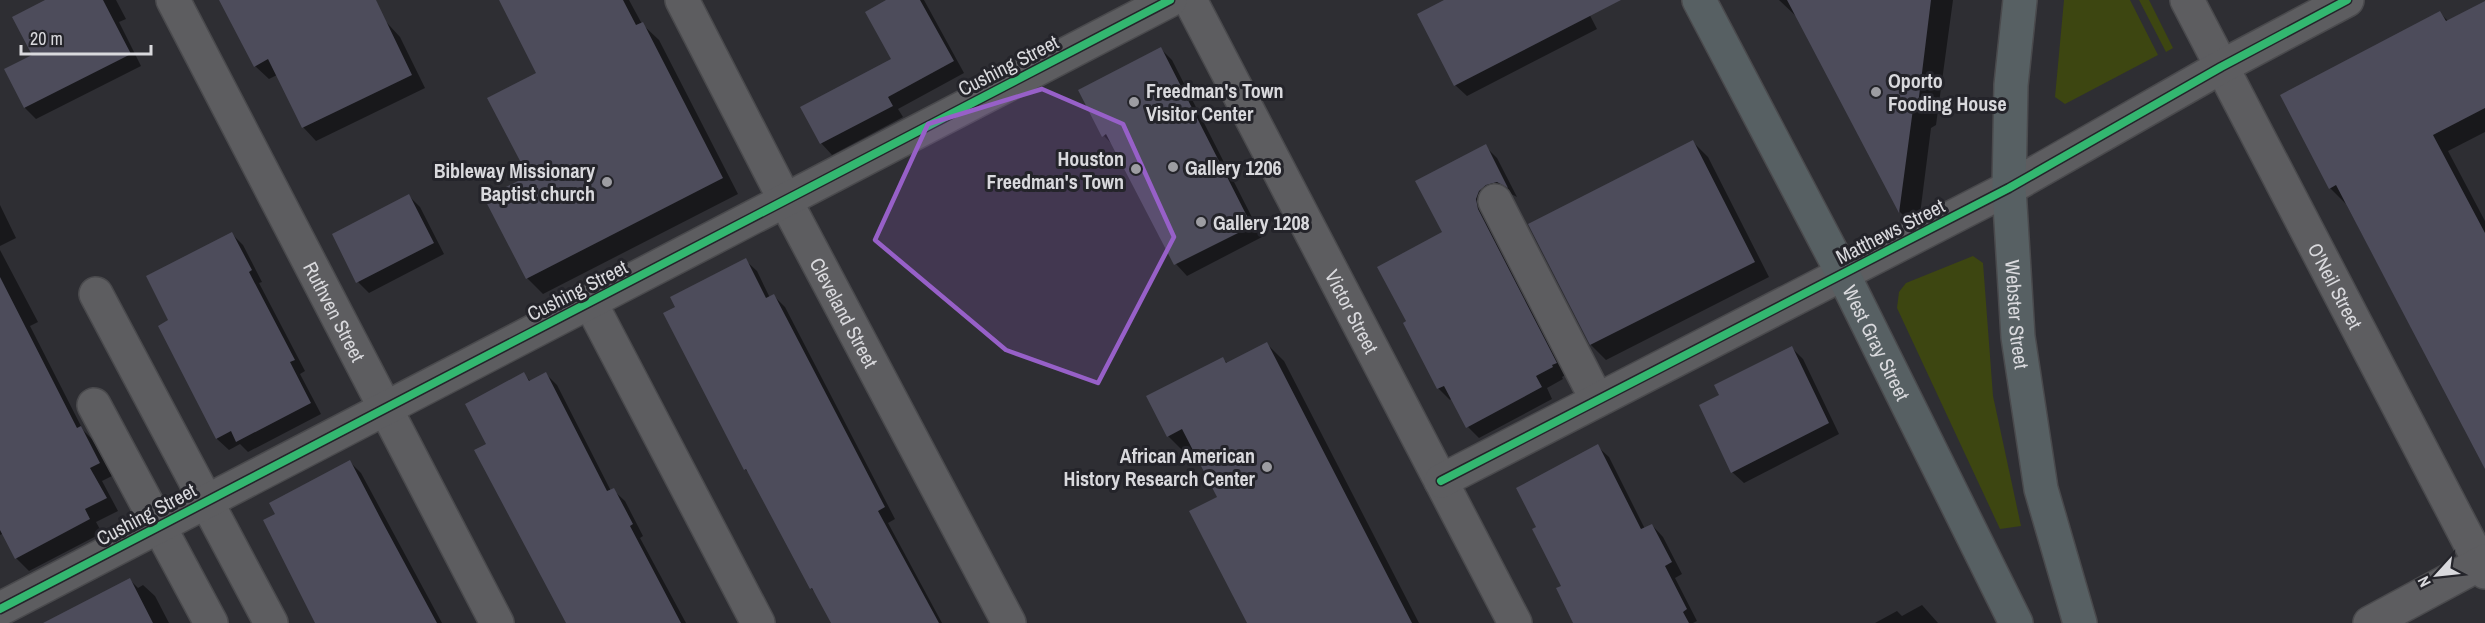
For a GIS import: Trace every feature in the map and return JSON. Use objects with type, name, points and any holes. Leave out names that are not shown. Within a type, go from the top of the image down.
[{"type":"main road","name":"West Gray Street","points":[[1699,0],[1843,274],[2016,623]]},
{"type":"main road","name":"Webster Street","points":[[2020,0],[2011,85],[2009,188],[2018,337],[2041,489],[2080,623]]},
{"type":"street","name":"Ruthven Street","points":[[173,0],[497,623]]},
{"type":"street","name":"Cleveland Street","points":[[682,0],[1009,623]]},
{"type":"street","name":"Cushing Street","points":[[0,609],[1170,0]]},
{"type":"street","name":"Victor Street","points":[[1190,0],[1515,623]]},
{"type":"street","name":"O'Neil Street","points":[[2187,0],[2484,565]]},
{"type":"street","name":"Matthews Street","points":[[1441,481],[2009,188],[2221,67],[2348,0]]},
{"type":"street","points":[[1495,201],[1597,400]]},
{"type":"street","points":[[96,294],[271,623]]},
{"type":"street","points":[[590,302],[758,623]]},
{"type":"street","points":[[94,405],[211,623]]},
{"type":"street","points":[[2370,623],[2484,565]]},
{"type":"highlighted area","points":[[1042,89],[1123,124],[1174,237],[1098,383],[1006,350],[875,240],[928,124]]},
{"type":"green space","points":[[2064,0],[2130,0],[2158,55],[2065,104],[2055,97]]},
{"type":"green space","points":[[2139,0],[2149,0],[2173,48],[2166,52]]},
{"type":"green space","points":[[1973,256],[1983,263],[1993,396],[2021,526],[2000,529],[1897,308],[1899,292],[1906,283]]},
{"type":"building","points":[[45,0],[103,0],[131,54],[24,108],[4,69],[32,55],[12,17]]},
{"type":"building","points":[[219,0],[376,0],[412,75],[302,128],[268,59],[254,67]]},
{"type":"building","points":[[499,0],[623,0],[636,25],[643,22],[723,178],[526,279],[484,198],[528,176],[487,98],[536,73]]},
{"type":"building","points":[[886,0],[920,0],[954,61],[888,97],[893,106],[820,144],[800,107],[891,59],[865,12]]},
{"type":"building","points":[[1444,0],[1621,0],[1454,86],[1417,14]]},
{"type":"building","points":[[1787,0],[1931,0],[1918,105],[1913,109],[1899,213]]},
{"type":"building","points":[[2485,1],[2485,108],[2433,135],[2485,233],[2485,469],[2336,185],[2329,189],[2280,95],[2440,11],[2446,21]]},
{"type":"building","points":[[1161,47],[1252,226],[1174,265],[1106,134],[1102,137],[1078,90]]},
{"type":"building","points":[[1693,140],[1755,262],[1590,345],[1528,224]]},
{"type":"building","points":[[1486,144],[1508,188],[1497,182],[1486,185],[1479,191],[1476,199],[1478,209],[1557,363],[1536,376],[1542,387],[1466,428],[1444,386],[1437,389],[1403,323],[1406,321],[1377,267],[1442,232],[1415,181]]},
{"type":"building","points":[[409,194],[434,243],[356,283],[332,234]]},
{"type":"building","points":[[232,232],[252,270],[249,272],[295,360],[290,362],[311,403],[236,442],[231,431],[216,439],[158,326],[168,320],[146,276]]},
{"type":"building","points":[[746,258],[766,298],[774,294],[885,507],[878,511],[939,623],[831,623],[812,588],[810,589],[746,469],[744,470],[663,313],[675,307],[670,297]]},
{"type":"building","points":[[0,277],[77,428],[81,426],[100,463],[90,468],[107,498],[85,509],[90,519],[15,559],[0,530]]},
{"type":"building","name":"African American History Research Center","points":[[1267,342],[1412,623],[1247,623],[1189,511],[1217,497],[1182,429],[1167,437],[1146,396],[1223,357],[1226,363]]},
{"type":"building","points":[[1792,346],[1829,423],[1731,473],[1699,405],[1719,395],[1714,385]]},
{"type":"building","points":[[524,372],[529,381],[546,372],[607,491],[614,488],[633,524],[630,526],[681,623],[566,623],[474,450],[486,444],[465,404]]},
{"type":"building","points":[[1598,444],[1641,529],[1652,524],[1672,562],[1665,566],[1687,609],[1683,612],[1689,623],[1573,623],[1556,588],[1561,586],[1532,529],[1536,527],[1516,488]]},
{"type":"building","points":[[350,460],[437,623],[315,623],[263,520],[275,514],[269,503]]},
{"type":"building","points":[[130,578],[153,623],[43,623]]},
{"type":"cycle path","points":[[0,609],[1170,0]]},
{"type":"cycle path","points":[[1441,481],[2009,188],[2221,67],[2347,0]]},
{"type":"place","name":"Oporto Fooding House","points":[[1876,92]]},
{"type":"place","name":"Freedman's Town Visitor Center","points":[[1134,102]]},
{"type":"place","name":"Gallery 1206","points":[[1173,167]]},
{"type":"place","name":"Houston Freedman's Town","points":[[1136,169]]},
{"type":"place","name":"Bibleway Missionary Baptist church","points":[[607,182]]},
{"type":"place","name":"Gallery 1208","points":[[1201,222]]},
{"type":"place","name":"African American History Research Center","points":[[1267,467]]}]
